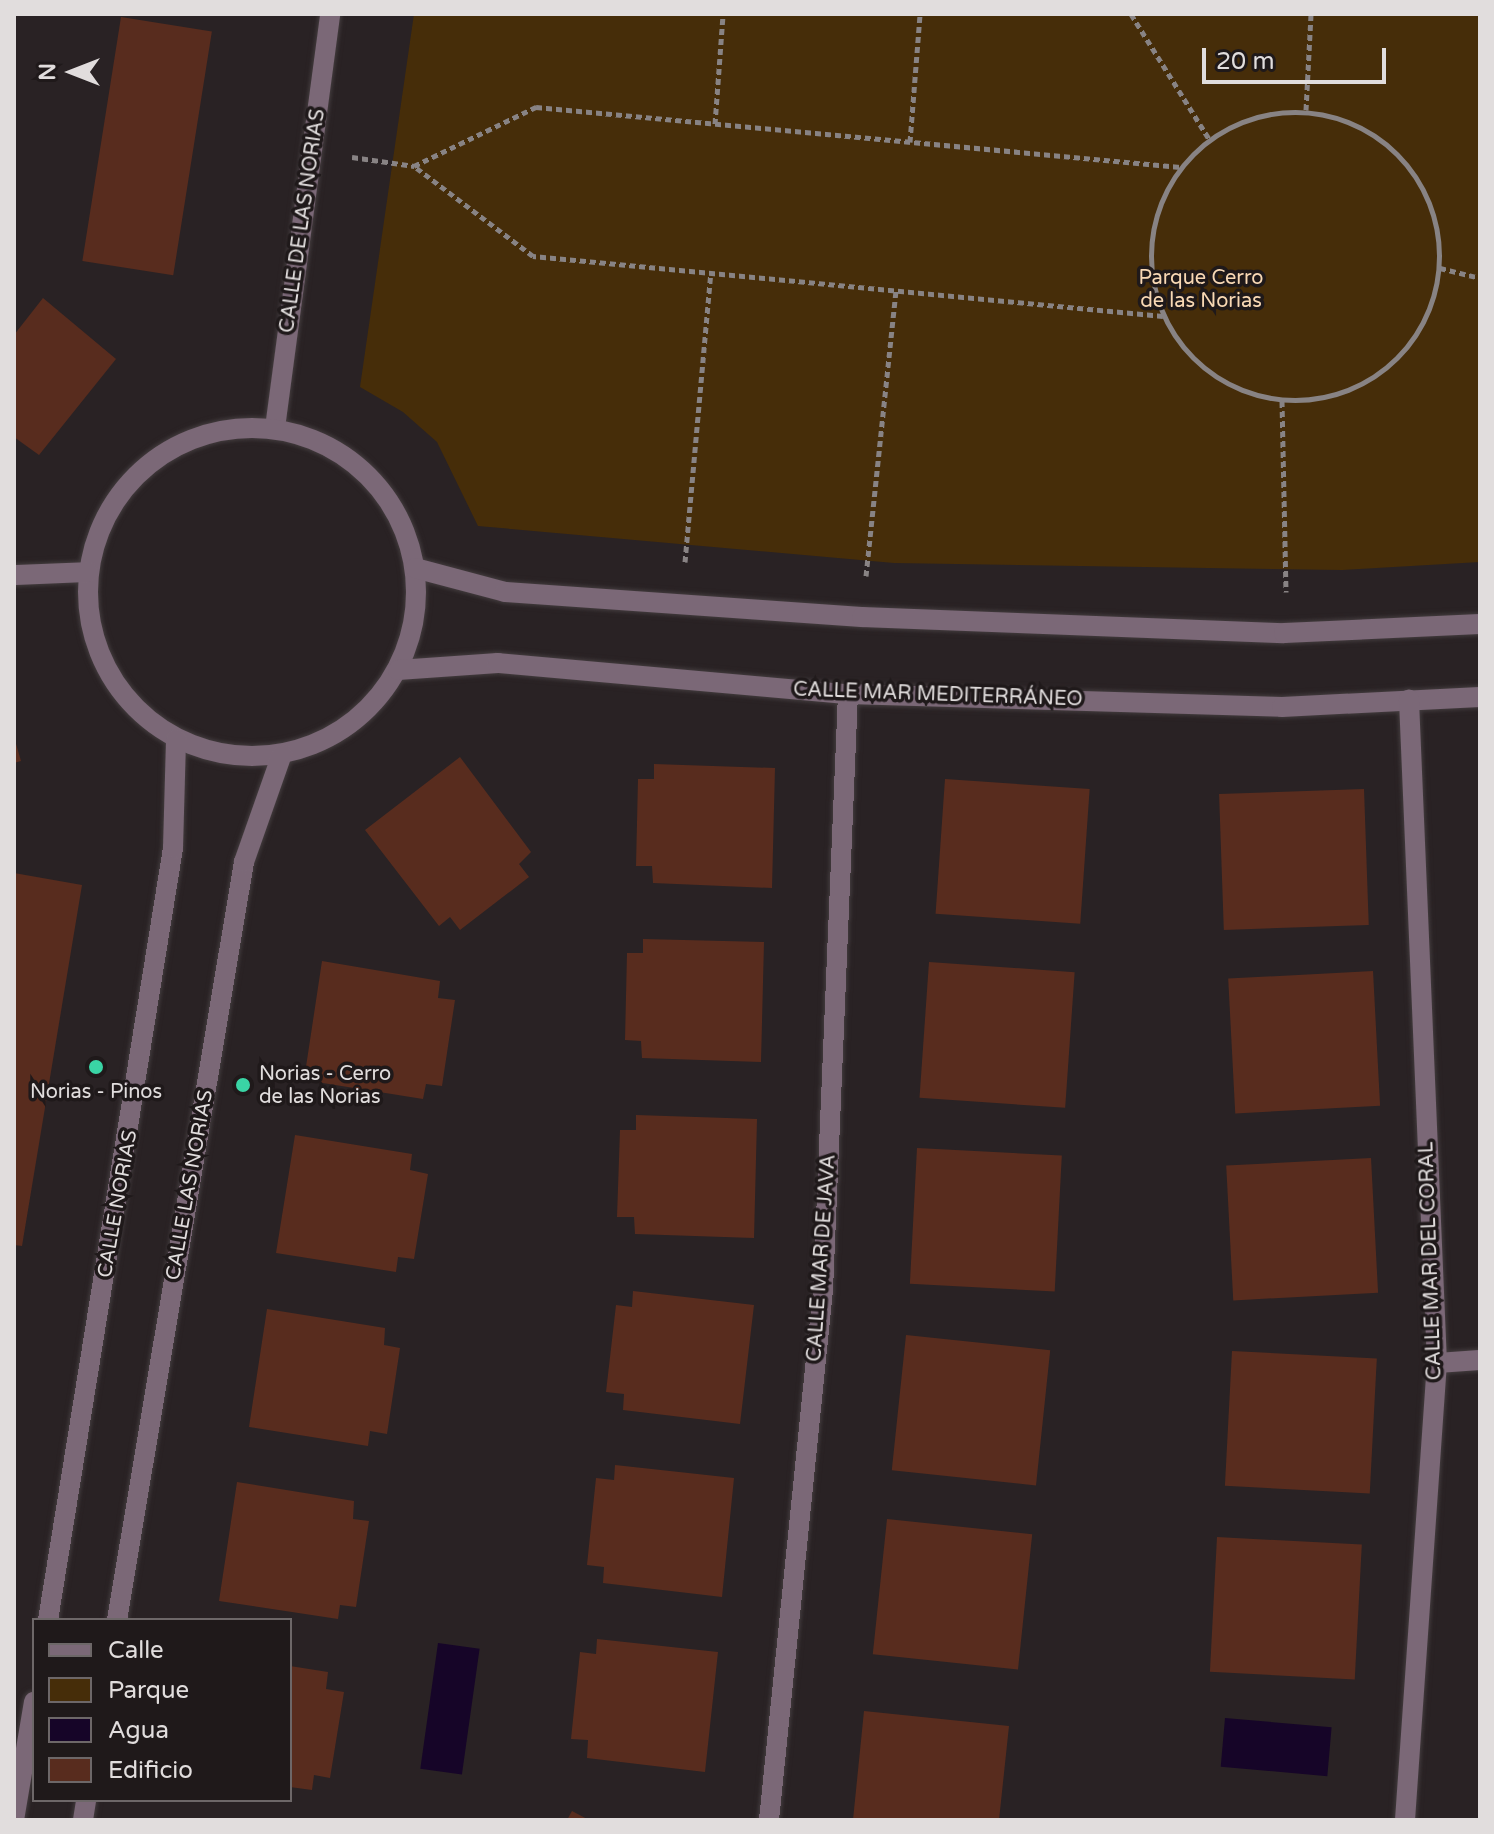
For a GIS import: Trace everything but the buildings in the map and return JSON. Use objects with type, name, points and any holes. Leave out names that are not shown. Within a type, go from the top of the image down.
[{"type":"street","name":"CALLE DE LAS NORIAS","points":[[275,428],[330,14]]},
{"type":"street","points":[[275,428],[325,444],[368,474],[399,517],[415,568],[414,620],[398,670],[368,710],[338,732],[282,754],[228,756],[176,739],[136,710],[107,669],[90,622],[88,572],[102,522],[132,478],[173,446],[223,429],[275,428]]},
{"type":"street","points":[[415,568],[505,592],[862,617],[1284,633],[1480,624]]},
{"type":"street","points":[[14,575],[88,572]]},
{"type":"street","name":"CALLE MAR MEDITERRÁNEO","points":[[398,670],[498,663],[848,694],[1282,707],[1480,697]]},
{"type":"street","name":"CALLE MAR DE JAVA","points":[[769,1820],[823,1290],[848,694]]},
{"type":"street","name":"CALLE MAR DEL CORAL","points":[[1405,1820],[1437,1363],[1409,700]]},
{"type":"street","name":"CALLE NORIAS","points":[[48,1618],[169,878],[176,739]]},
{"type":"street","name":"CALLE LAS NORIAS","points":[[117,1618],[244,862],[282,754]]},
{"type":"street","points":[[1437,1363],[1480,1360]]},
{"type":"street","points":[[14,1820],[32,1714]]},
{"type":"path","points":[[715,124],[723,14]]},
{"type":"path","points":[[910,142],[920,14]]},
{"type":"path","points":[[1131,14],[1209,139]]},
{"type":"path","points":[[1306,110],[1311,14]]},
{"type":"path","points":[[414,166],[536,107],[1180,167]]},
{"type":"path","points":[[1306,110],[1360,126],[1405,161],[1433,211],[1440,268],[1424,323],[1389,368],[1339,395],[1282,401],[1233,388],[1202,366],[1163,316],[1150,266],[1156,213],[1180,167],[1209,139],[1255,117],[1306,110]]},
{"type":"path","points":[[312,152],[414,166],[533,256],[1163,316]]},
{"type":"path","points":[[1440,268],[1480,278]]},
{"type":"path","points":[[681,604],[711,273]]},
{"type":"path","points":[[862,617],[896,291]]},
{"type":"path","points":[[1282,401],[1286,601]]},
{"type":"green space","name":"Parque Cerro de las Norias","points":[[414,14],[1480,14],[1480,562],[1342,570],[894,563],[478,526],[437,442],[403,412],[360,387]]},
{"type":"water","points":[[438,1643],[480,1649],[462,1775],[420,1769]]},
{"type":"water","points":[[1225,1718],[1332,1727],[1327,1776],[1221,1767]]},
{"type":"place","name":"Norias - Pinos","points":[[96,1067]]},
{"type":"place","name":"Norias - Cerro de las Norias","points":[[243,1085]]}]
